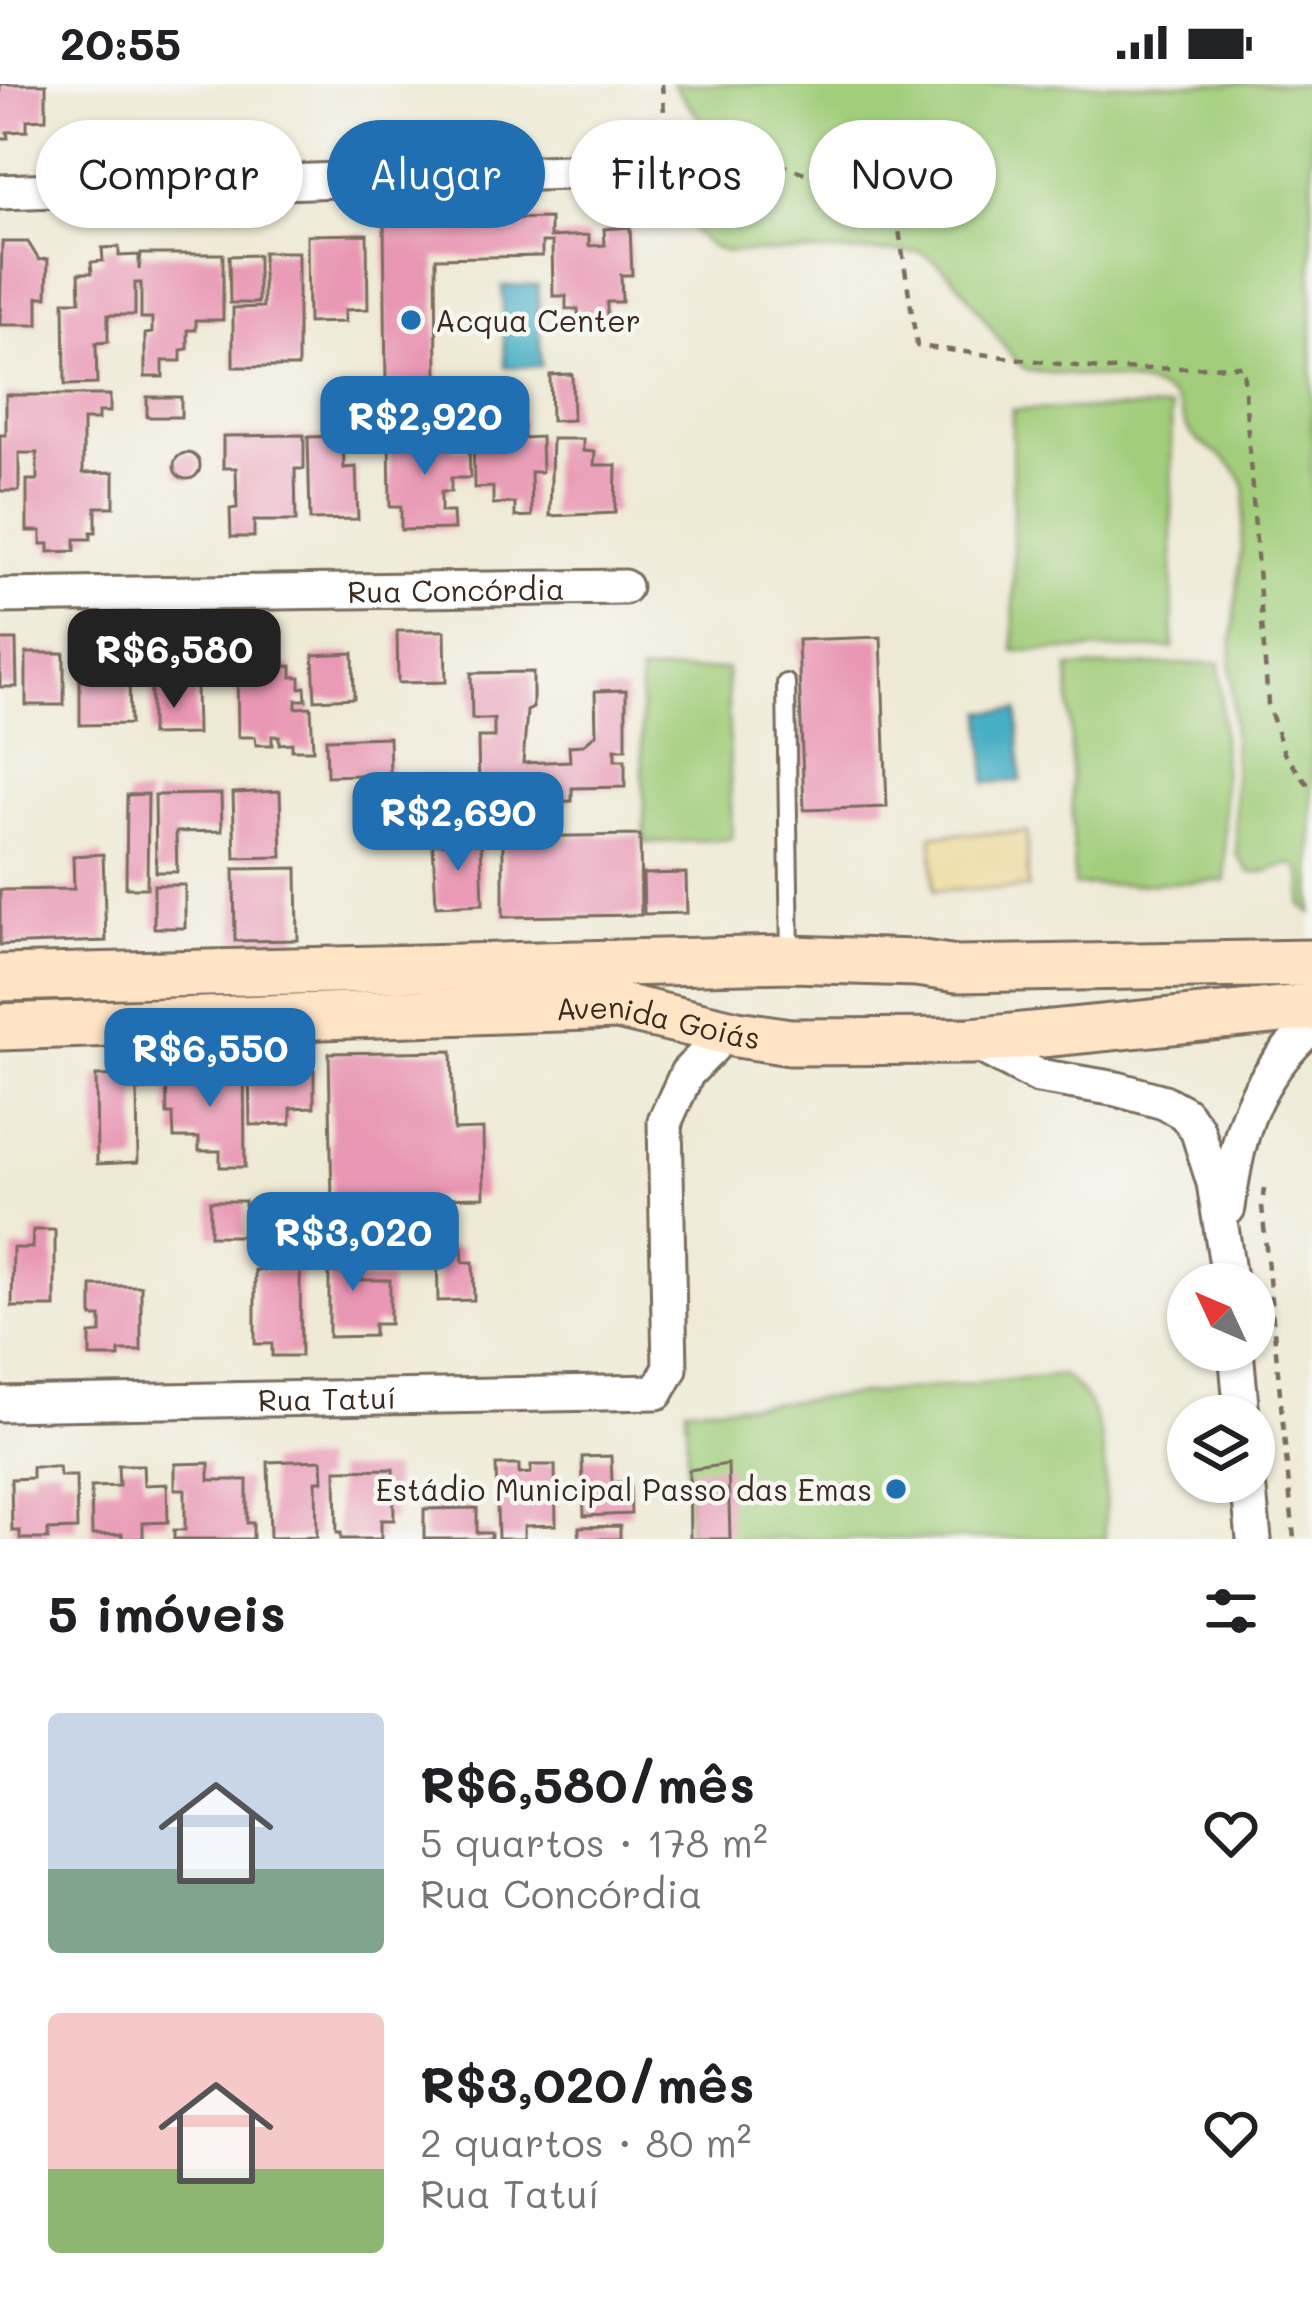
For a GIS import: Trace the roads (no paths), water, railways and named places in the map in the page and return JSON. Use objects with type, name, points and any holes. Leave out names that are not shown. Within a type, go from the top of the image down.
[{"type":"main road","name":"Avenida Goiás","points":[[0,978],[770,960],[916,962],[956,969],[1312,963]]},
{"type":"main road","points":[[729,1030],[727,1002],[770,960]]},
{"type":"main road","points":[[956,969],[962,999],[959,1041]]},
{"type":"main road","name":"Avenida Goiás","points":[[0,1027],[617,1006],[790,1042],[959,1041],[1312,1007]]},
{"type":"street","points":[[0,192],[569,172]]},
{"type":"street","name":"Rua Concórdia","points":[[0,596],[624,587]]},
{"type":"street","points":[[1225,1234],[1241,1127],[1280,1058],[1312,1026]]},
{"type":"street","name":"Rua Tatuí","points":[[0,1404],[657,1392],[670,1369],[665,1121],[687,1073],[729,1030]]},
{"type":"street","points":[[959,1041],[1039,1076],[1117,1089],[1164,1102],[1184,1113],[1204,1148],[1228,1263]]},
{"type":"street","points":[[1250,1503],[1253,1539]]},
{"type":"lane","points":[[770,960],[786,682]]},
{"type":"water","points":[[538,285],[541,366],[505,367],[502,286]]},
{"type":"water","points":[[1018,710],[1021,781],[986,783],[983,712]]},
{"type":"place","name":"Acqua Center","points":[[411,320]]},
{"type":"place","name":"Estádio Municipal Passo das Emas","points":[[896,1489]]}]
